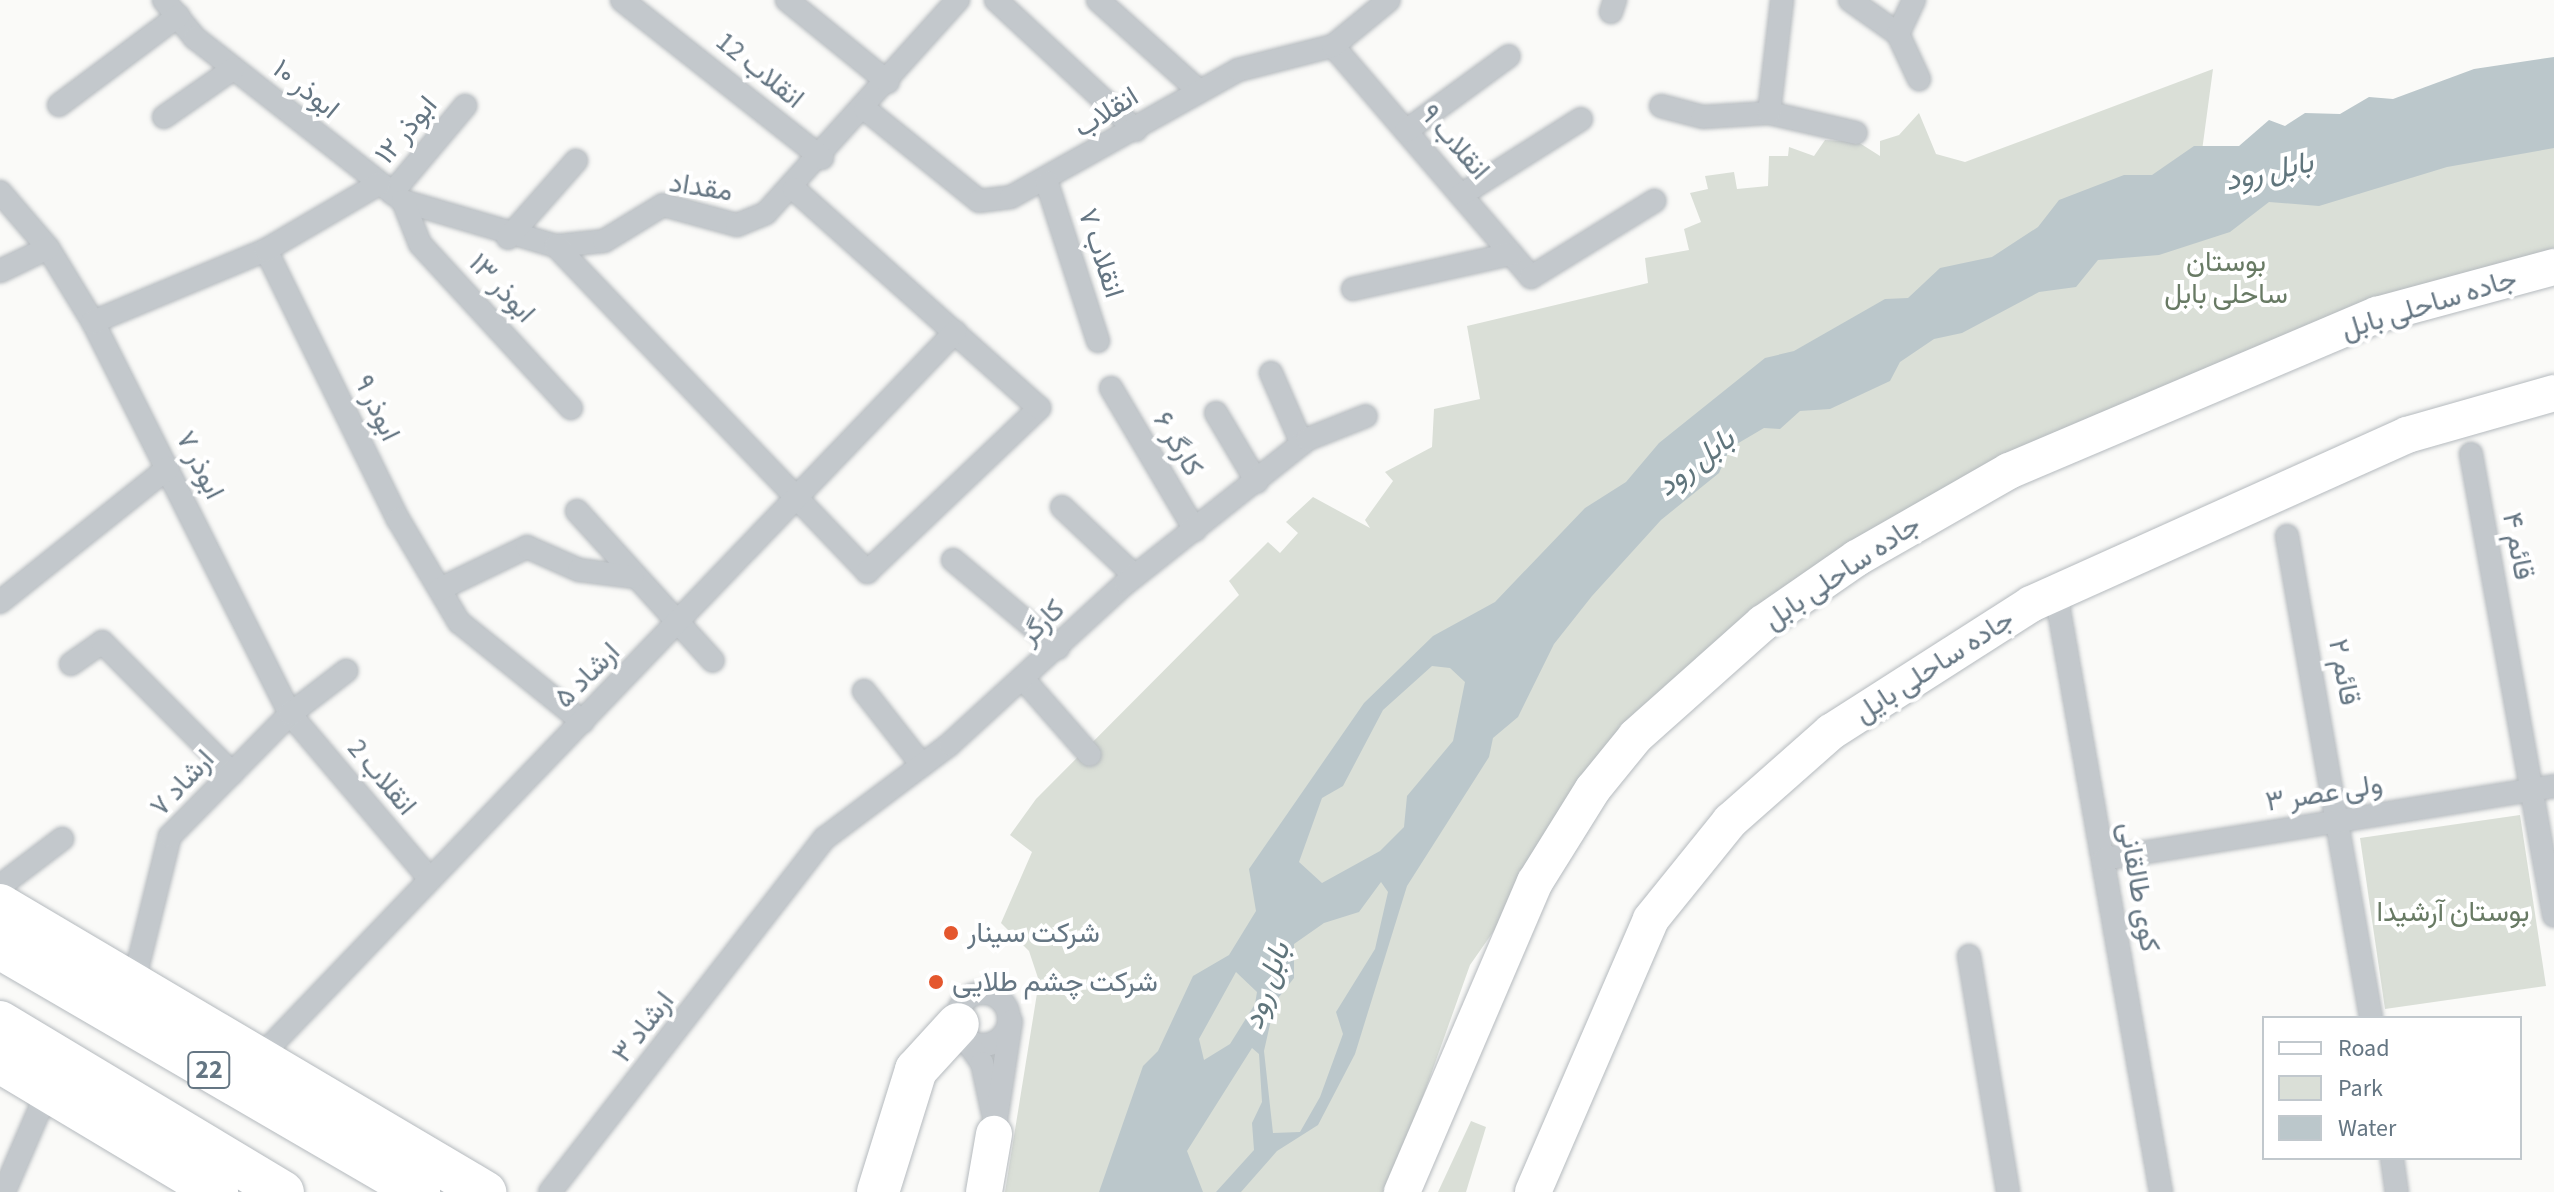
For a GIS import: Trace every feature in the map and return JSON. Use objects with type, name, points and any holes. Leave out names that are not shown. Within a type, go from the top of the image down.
[{"type":"highway","points":[[0,905],[134,981],[259,1058],[327,1119],[485,1192]]},
{"type":"highway","name":"22","points":[[0,948],[327,1119],[419,1192]]},
{"type":"highway","name":"22","points":[[0,1022],[182,1150],[283,1192]]},
{"type":"highway","points":[[878,1192],[916,1070],[960,1030]]},
{"type":"highway","points":[[0,1062],[48,1090],[182,1150],[217,1192]]},
{"type":"main road","name":"جاده ساحلی بابل","points":[[1402,1192],[1535,882],[1593,789],[1636,736],[1763,623],[1857,558],[2009,471],[2377,315],[2554,267]]},
{"type":"main road","name":"جاده ساحلی بایل","points":[[1533,1192],[1640,941],[1701,852],[1843,724],[2056,593],[2407,435],[2554,393]]},
{"type":"main road","points":[[984,1192],[994,1134]]},
{"type":"street","name":"انقلاب 12","points":[[622,0],[822,158]]},
{"type":"street","points":[[787,0],[888,82]]},
{"type":"street","name":"مقداد","points":[[391,193],[508,238],[556,246],[604,241],[663,205],[737,225],[766,213],[794,189],[958,0]]},
{"type":"street","points":[[996,0],[1136,130]]},
{"type":"street","points":[[1098,0],[1199,91]]},
{"type":"street","name":"انقلاب","points":[[865,109],[979,201],[1047,183],[1238,70],[1333,46],[1389,0]]},
{"type":"street","points":[[1769,113],[1782,0]]},
{"type":"street","points":[[1850,0],[1898,34],[1919,79]]},
{"type":"street","points":[[1898,34],[1914,0]]},
{"type":"street","points":[[59,105],[171,8]]},
{"type":"street","name":"ابوذر ۱۰","points":[[171,8],[233,69],[391,193]]},
{"type":"street","name":"انقلاب ۹","points":[[1333,46],[1531,277],[1654,201]]},
{"type":"street","points":[[1406,131],[1509,56]]},
{"type":"street","points":[[164,117],[233,69]]},
{"type":"street","name":"ابوذر ۱۲","points":[[93,322],[266,250],[391,193],[465,106]]},
{"type":"street","points":[[1661,106],[1703,117],[1769,113],[1856,133]]},
{"type":"street","points":[[1461,195],[1581,119]]},
{"type":"street","points":[[508,238],[576,161]]},
{"type":"street","name":"انقلاب ۷","points":[[1047,183],[1098,341]]},
{"type":"street","points":[[556,246],[867,572],[1039,408],[794,189]]},
{"type":"street","name":"ابوذر ۷","points":[[0,192],[48,248],[93,322],[290,714]]},
{"type":"street","name":"ابوذر ۱۳","points":[[391,193],[420,244],[571,408]]},
{"type":"street","points":[[0,271],[48,248]]},
{"type":"street","name":"ابوذر ۹","points":[[266,250],[459,622],[583,722]]},
{"type":"street","points":[[1353,289],[1511,254]]},
{"type":"street","name":"ارشاد ۵","points":[[259,1058],[429,878],[799,502],[955,332]]},
{"type":"street","points":[[1271,373],[1302,444]]},
{"type":"street","name":"کارگر ۶","points":[[1111,388],[1195,530]]},
{"type":"street","name":"کارگر ۶","points":[[1216,413],[1257,482]]},
{"type":"street","name":"کارگر","points":[[780,897],[825,838],[922,765],[1025,681],[1135,576],[1302,444],[1366,416]]},
{"type":"street","name":"قائم ۴","points":[[2471,454],[2544,788],[2554,916]]},
{"type":"street","points":[[0,602],[168,468]]},
{"type":"street","points":[[1062,507],[1135,576]]},
{"type":"street","points":[[577,511],[676,628],[713,661]]},
{"type":"street","name":"قائم ۲","points":[[2287,536],[2342,820],[2371,1016]]},
{"type":"street","points":[[440,589],[527,547],[579,570],[633,577]]},
{"type":"street","points":[[953,560],[1058,648]]},
{"type":"street","name":"کوی طالقانی","points":[[2056,593],[2161,1192]]},
{"type":"street","points":[[71,664],[102,642],[232,773]]},
{"type":"street","name":"ارشاد ۷","points":[[134,981],[170,836],[290,714],[346,671]]},
{"type":"street","points":[[1025,681],[1090,755]]},
{"type":"street","points":[[864,691],[922,765]]},
{"type":"street","name":"انقلاب 2","points":[[290,714],[429,878]]},
{"type":"street","name":"ولی عصر ۳","points":[[2104,859],[2544,788]]},
{"type":"street","points":[[0,886],[62,839]]},
{"type":"street","name":"ارشاد ۳","points":[[550,1192],[780,897]]},
{"type":"street","points":[[1969,956],[2008,1192]]},
{"type":"street","points":[[981,992],[995,995],[1010,1019],[994,1134],[988,1078],[960,1030],[962,1003],[981,992]]},
{"type":"street","points":[[960,1030],[985,1045],[998,1041],[1010,1019]]},
{"type":"street","points":[[4,1192],[48,1090]]},
{"type":"street","points":[[2392,1160],[2397,1192]]},
{"type":"green space","name":"بوستان ساحلی بابل","points":[[2213,69],[2197,188],[2554,105],[2554,267],[2455,290],[1857,558],[1593,789],[1470,965],[1389,1192],[1005,1192],[1039,981],[1029,951],[1001,923],[1032,852],[1010,835],[1036,799],[1239,595],[1229,581],[1268,542],[1280,553],[1298,533],[1286,522],[1313,497],[1370,528],[1365,520],[1393,481],[1385,472],[1432,447],[1434,409],[1480,399],[1467,326],[1648,283],[1645,258],[1689,250],[1684,229],[1701,222],[1690,193],[1708,189],[1705,176],[1734,172],[1737,189],[1768,186],[1769,156],[1788,156],[1789,147],[1814,156],[1825,140],[1858,142],[1880,156],[1880,141],[1899,135],[1919,113],[1936,154],[1965,162]]},
{"type":"green space","name":"بوستان آرشیدا","points":[[2520,815],[2546,986],[2385,1009],[2360,838]]},
{"type":"green space","points":[[1471,1121],[1486,1127],[1466,1192],[1438,1192]]},
{"type":"water","name":"بابل رود","points":[[2554,57],[2554,148],[2447,167],[2319,206],[2269,202],[2230,232],[2159,255],[2098,260],[2076,287],[2039,292],[1962,333],[1934,339],[1900,362],[1890,381],[1830,409],[1800,411],[1780,429],[1764,428],[1730,448],[1719,473],[1661,520],[1592,596],[1554,644],[1518,717],[1493,738],[1489,757],[1407,886],[1355,1054],[1318,1125],[1277,1151],[1241,1192],[1216,1192],[1254,1150],[1252,1123],[1262,1102],[1259,1054],[1252,1048],[1187,1151],[1203,1192],[1099,1192],[1143,1066],[1158,1051],[1193,976],[1229,955],[1256,911],[1249,869],[1364,703],[1433,636],[1495,602],[1585,508],[1626,482],[1659,443],[1765,358],[1794,351],[1885,299],[1908,298],[1940,268],[1992,257],[2038,227],[2059,200],[2124,175],[2152,175],[2194,146],[2239,146],[2269,120],[2285,126],[2305,113],[2340,114],[2369,97],[2393,99],[2474,69]],"holes":[[[1432,666],[1450,668],[1465,682],[1453,741],[1407,796],[1404,827],[1380,851],[1322,883],[1299,862],[1322,798],[1343,786],[1383,710]],[[1381,882],[1388,892],[1375,949],[1336,1012],[1343,1034],[1320,1097],[1300,1132],[1273,1133],[1264,1051],[1275,1002],[1294,978],[1294,944],[1324,923],[1359,912]],[[1236,972],[1257,992],[1255,1004],[1230,1044],[1204,1060],[1199,1039]]]},
{"type":"place","name":"شرکت سینار","points":[[951,933]]},
{"type":"place","name":"شرکت چشم طلایی","points":[[936,982]]}]
